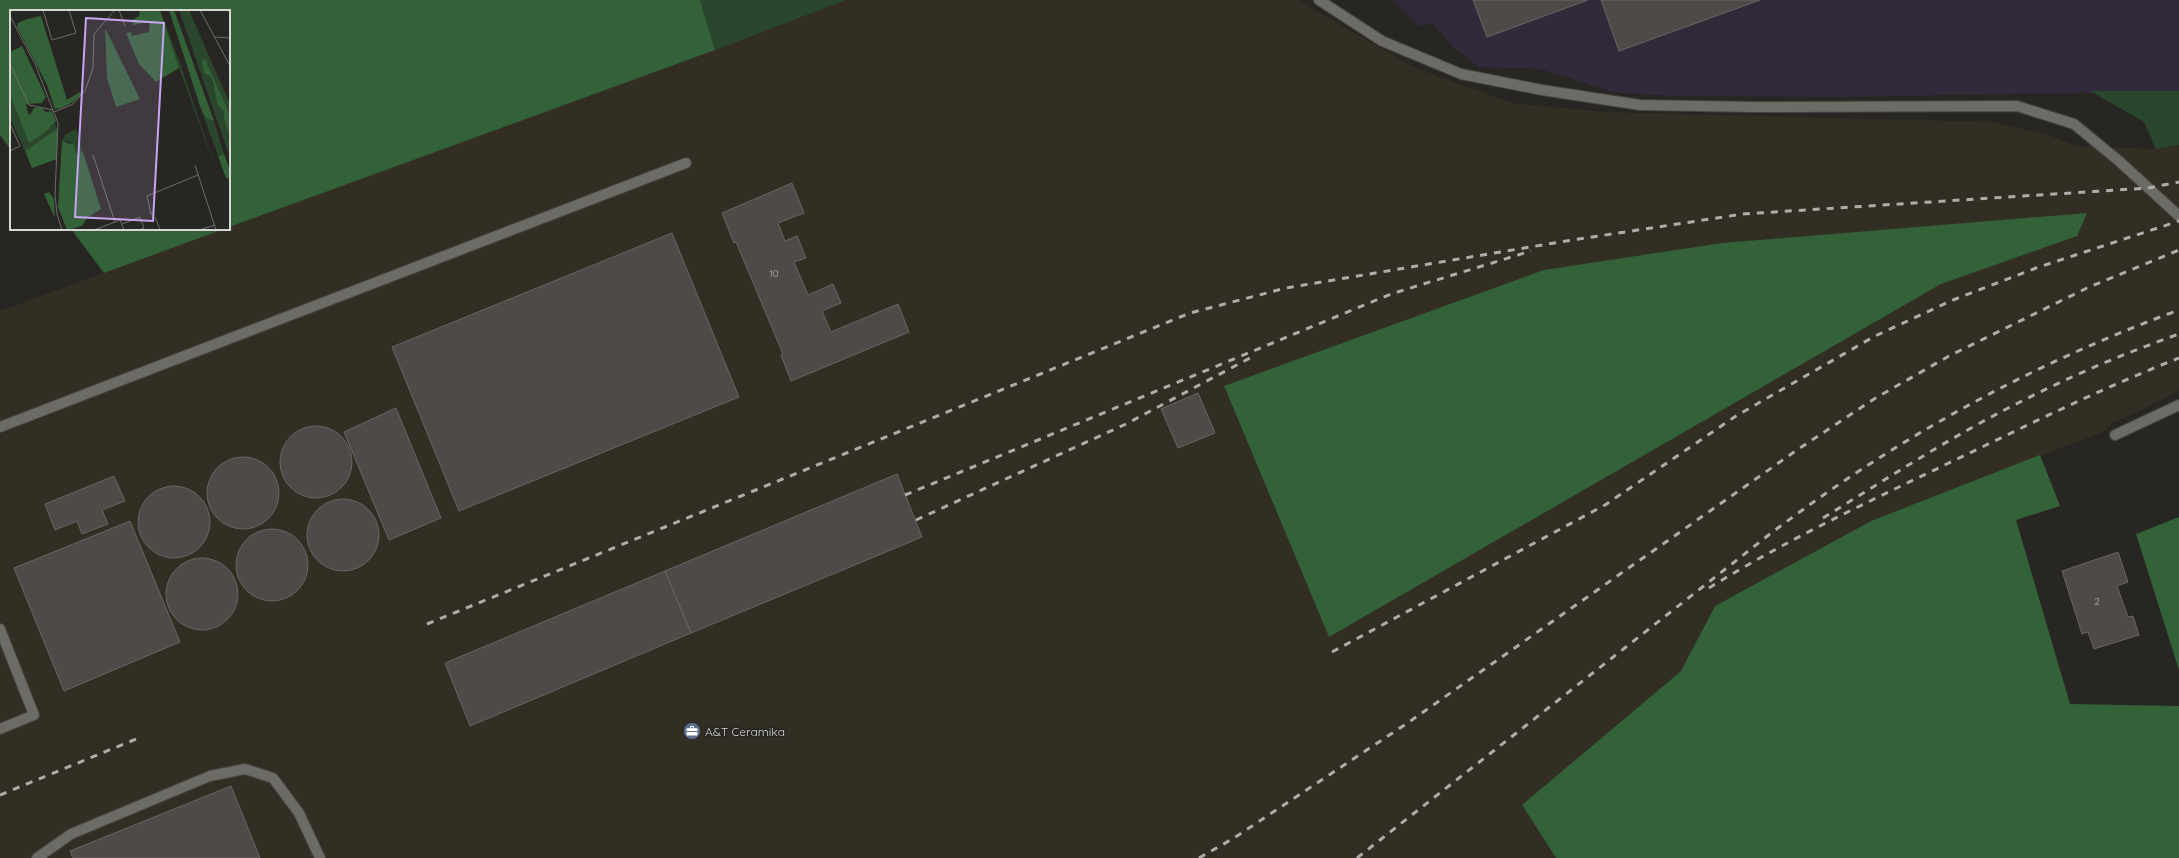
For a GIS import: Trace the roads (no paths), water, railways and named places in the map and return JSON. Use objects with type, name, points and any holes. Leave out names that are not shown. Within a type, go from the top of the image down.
[{"type":"street","points":[[1319,0],[1382,40],[1461,74],[1542,90],[1640,105],[1753,107],[2017,106],[2074,124],[2119,161],[2179,216]]},
{"type":"street","points":[[0,427],[686,163]]},
{"type":"street","points":[[2115,436],[2179,405]]},
{"type":"street","points":[[0,628],[34,715],[0,729]]},
{"type":"street","points":[[37,858],[71,834],[210,776],[245,769],[273,778],[299,813],[320,858]]},
{"type":"railway","points":[[427,624],[1190,313],[1286,288],[1566,241],[1743,214],[2148,188],[2179,182]]},
{"type":"railway","points":[[1332,652],[1605,505],[1736,416],[1875,336],[1953,300],[2036,268],[2179,221]]},
{"type":"railway","points":[[1199,858],[1234,838],[1409,722],[1797,450],[1874,399],[1949,356],[2087,288],[2179,250]]},
{"type":"railway","points":[[905,495],[1391,294],[1531,251]]},
{"type":"railway","points":[[1357,858],[1770,534],[1817,499],[1915,436],[1966,407],[2070,354],[2179,310]]},
{"type":"railway","points":[[1823,518],[1945,443],[2020,402],[2098,365],[2179,334]]},
{"type":"railway","points":[[916,520],[1126,424],[1250,358]]},
{"type":"railway","points":[[1709,588],[1769,553],[1860,506],[2065,407],[2179,358]]},
{"type":"railway","points":[[0,795],[141,737]]},
{"type":"place","name":"A&T Ceramika","points":[[692,731]]}]
